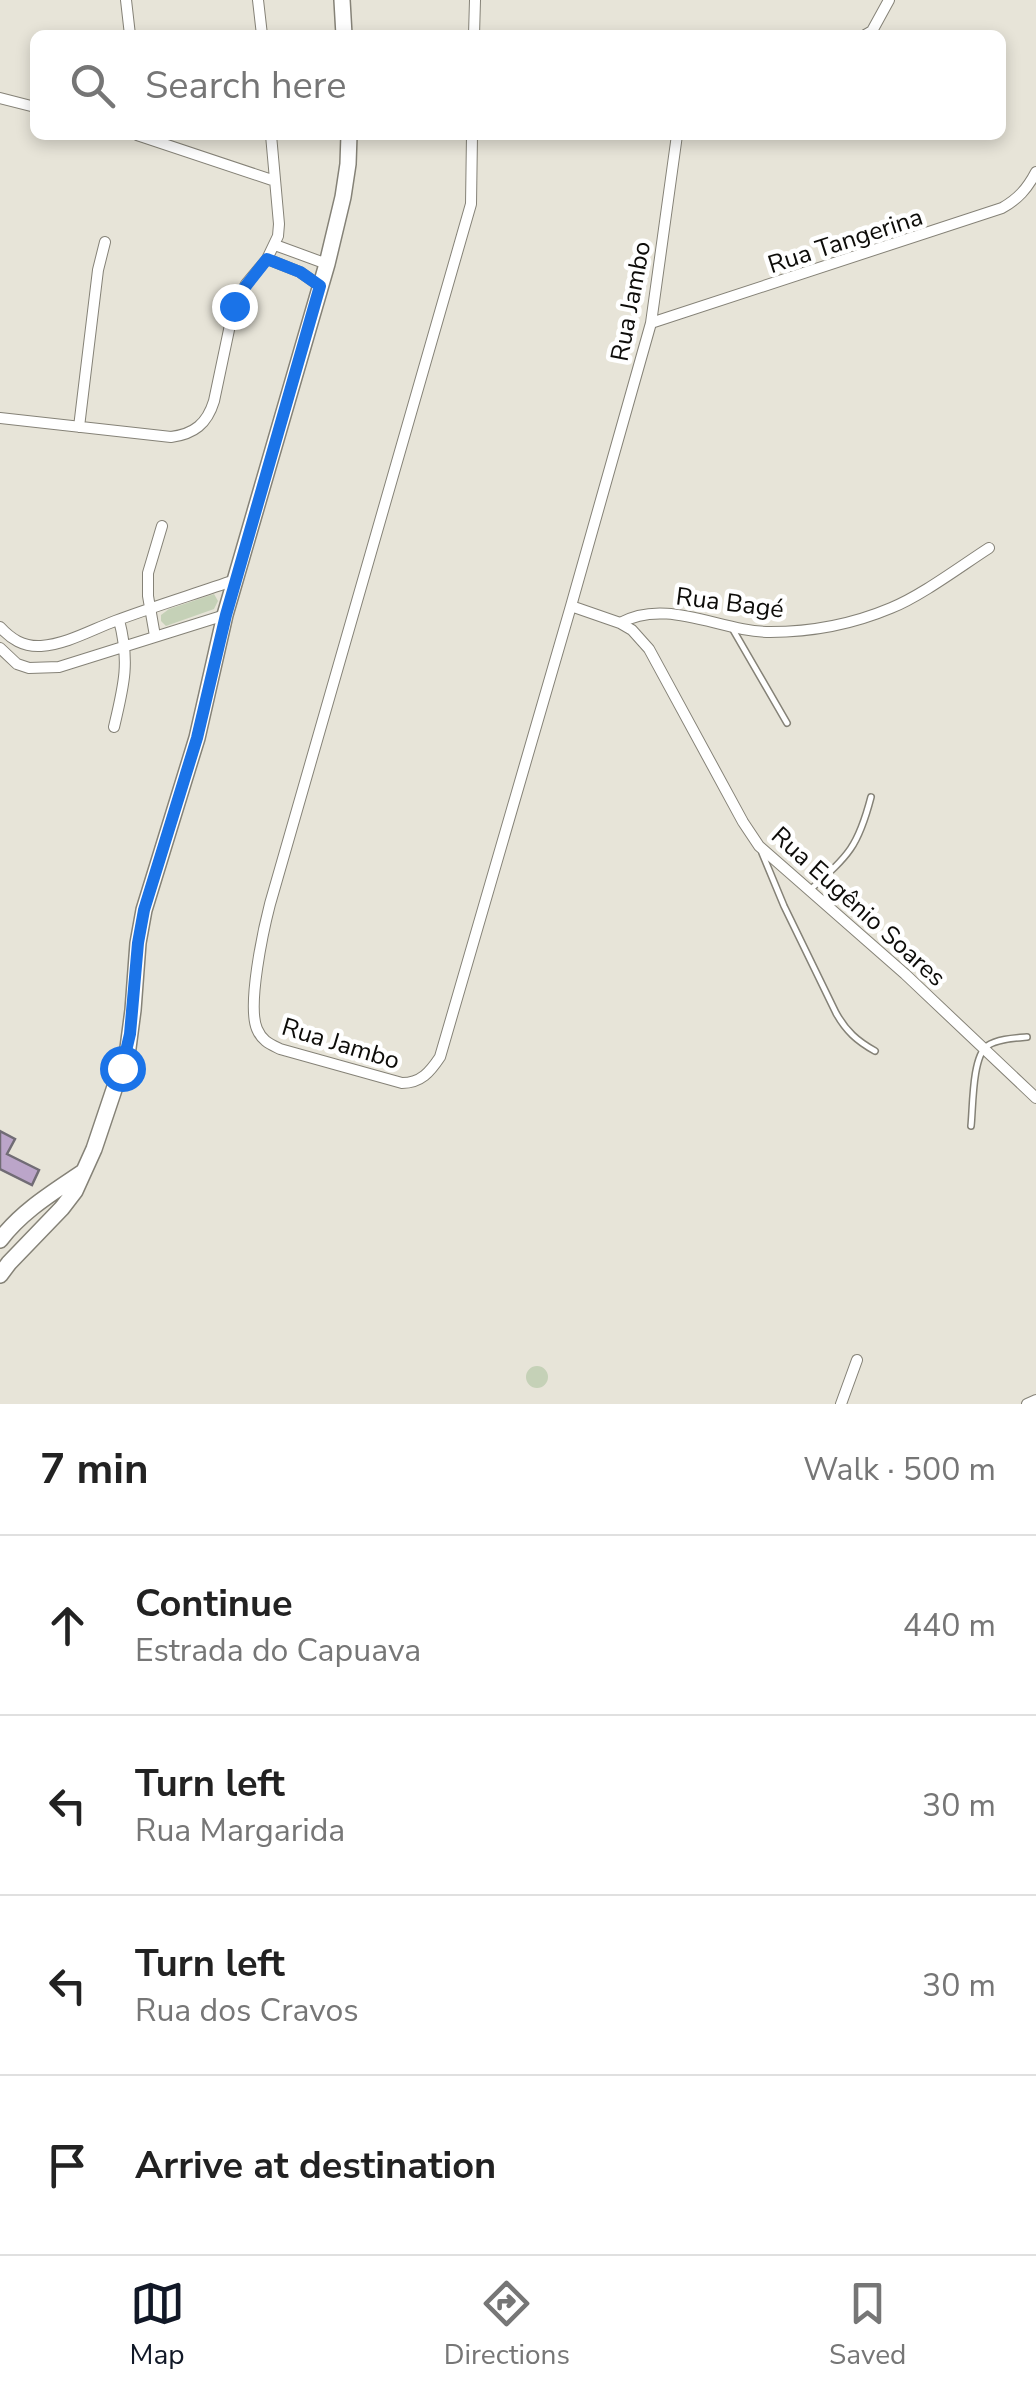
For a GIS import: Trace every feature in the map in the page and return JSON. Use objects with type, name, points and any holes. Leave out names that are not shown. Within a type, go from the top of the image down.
[{"type":"main road","points":[[342,0],[344,30]]},
{"type":"main road","points":[[0,1275],[62,1208],[86,1170],[128,1048],[144,910],[197,738],[235,580],[327,264],[343,197],[349,140]]},
{"type":"main road","points":[[4,1235],[40,1200],[86,1170]]},
{"type":"main road","points":[[4,1235],[21,1232],[25,1246]]},
{"type":"street","points":[[126,0],[129,30]]},
{"type":"street","points":[[258,0],[261,30]]},
{"type":"street","points":[[474,30],[475,0]]},
{"type":"street","points":[[873,30],[889,0]]},
{"type":"street","points":[[0,98],[30,106]]},
{"type":"street","points":[[155,140],[275,181]]},
{"type":"street","points":[[0,418],[171,438],[200,428],[214,401],[234,306],[267,259],[280,224],[271,140]]},
{"type":"street","name":"Rua Jambo","points":[[472,140],[471,204],[270,904],[260,946],[254,1005],[255,1024],[266,1043],[402,1083],[414,1083],[440,1057],[650,322],[676,140]]},
{"type":"street","name":"Rua Tangerina","points":[[650,322],[1002,208],[1017,199],[1036,172]]},
{"type":"street","points":[[79,427],[98,270],[105,242]]},
{"type":"street","points":[[274,245],[327,264]]},
{"type":"street","points":[[267,259],[300,272],[320,286]]},
{"type":"street","points":[[155,636],[148,573],[162,526]]},
{"type":"street","name":"Rua Bagé","points":[[571,606],[620,623],[655,613],[768,632],[830,626],[892,608],[990,548]]},
{"type":"street","points":[[0,627],[13,640],[26,645],[63,642],[235,580]]},
{"type":"street","points":[[0,648],[16,664],[59,668],[226,615]]},
{"type":"street","points":[[114,727],[125,675],[126,646],[119,620]]},
{"type":"street","name":"Rua Eugênio Soares","points":[[620,623],[649,649],[759,846],[906,974],[1036,1098]]},
{"type":"street","points":[[96,629],[102,653]]},
{"type":"street","points":[[841,1404],[858,1360]]},
{"type":"street","points":[[1026,1404],[1036,1400]]},
{"type":"lane","points":[[732,628],[787,723]]},
{"type":"lane","points":[[809,891],[858,840],[871,798]]},
{"type":"lane","points":[[759,846],[836,1013],[846,1030],[875,1051]]},
{"type":"lane","points":[[971,1126],[976,1068],[983,1048],[1027,1036]]},
{"type":"lane","points":[[1022,1084],[1036,1082]]},
{"type":"green space","points":[[214,594],[218,601],[214,609],[166,626],[161,621],[161,615],[169,609]]},
{"type":"green space","points":[[533,1366],[541,1366],[548,1377],[541,1388],[533,1388],[526,1381],[526,1373]]},
{"type":"building","points":[[0,1131],[15,1139],[7,1154],[39,1170],[32,1185],[0,1169]]},
{"type":"route","points":[[122,1068],[134,1010],[134,978],[144,910],[197,738],[226,615],[320,286],[300,272],[267,259],[234,306]]}]
